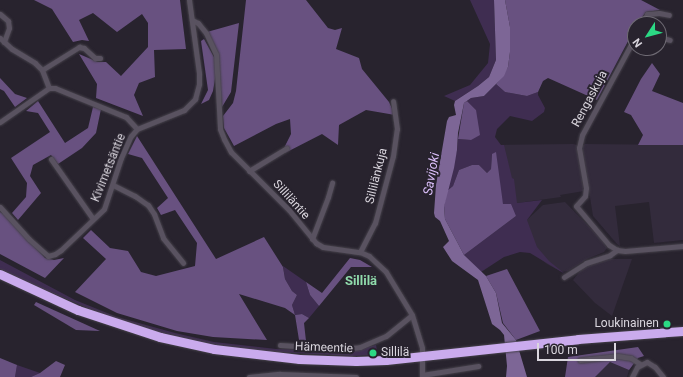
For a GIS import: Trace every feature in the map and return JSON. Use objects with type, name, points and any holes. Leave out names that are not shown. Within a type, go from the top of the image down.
[{"type":"highway","name":"Hämeentie","points":[[0,274],[38,293],[106,321],[160,337],[201,347],[254,355],[322,361],[386,360],[532,344],[683,331]]},
{"type":"street","name":"Kivimetsäntie","points":[[0,207],[45,254],[51,256],[61,250],[104,209],[127,143],[137,129],[184,110],[195,99],[199,84],[199,73],[189,0]]},
{"type":"street","points":[[647,16],[648,14],[659,13],[669,15]]},
{"type":"street","points":[[0,14],[8,21],[9,28],[2,40],[12,49],[35,63],[42,70],[49,88]]},
{"type":"street","name":"Silliläntie","points":[[192,20],[198,23],[206,33],[216,54],[220,129],[231,152],[289,210],[312,239],[323,247],[360,252],[369,256],[386,272],[412,315],[423,356],[422,376]]},
{"type":"street","points":[[42,70],[79,47],[84,48],[95,58],[100,58]]},
{"type":"street","name":"Rengaskuja","points":[[617,250],[609,245],[576,206],[585,196],[586,188],[579,148],[582,135],[627,52]]},
{"type":"street","points":[[0,122],[49,88],[61,90],[126,117],[137,129]]},
{"type":"street","name":"Sillilänkuja","points":[[360,252],[375,223],[393,156],[397,129],[392,101]]},
{"type":"street","points":[[249,171],[287,148]]},
{"type":"street","points":[[51,159],[93,219]]},
{"type":"street","points":[[312,239],[332,183]]},
{"type":"street","points":[[113,184],[148,205],[154,214],[163,238],[183,263]]},
{"type":"street","points":[[564,277],[586,263],[610,255],[617,250],[625,252],[683,246]]},
{"type":"street","points":[[280,345],[342,348],[360,347],[386,336],[412,315]]},
{"type":"street","points":[[580,360],[618,356],[631,358],[640,364]]},
{"type":"street","points":[[632,377],[634,371],[643,362],[650,363],[662,377]]},
{"type":"street","points":[[422,376],[478,366]]},
{"type":"street","points":[[249,377],[280,374],[356,377]]},
{"type":"shaded area","points":[[34,0],[180,0],[186,49],[154,50],[155,77],[139,83],[134,95],[143,116],[96,98],[97,84],[79,54],[98,62],[106,62],[121,76],[148,47],[148,23],[142,14],[117,32],[93,13],[79,20],[89,41],[82,40],[73,42],[52,9]]},
{"type":"shaded area","points":[[246,0],[306,0],[328,28],[335,30],[342,28],[336,49],[359,58],[362,69],[389,102],[395,115],[366,110],[339,125],[338,145],[322,134],[285,153],[284,148],[291,134],[290,119],[276,124],[234,146],[224,128],[223,116],[233,103],[236,91]]},
{"type":"shaded area","points":[[470,0],[494,0],[496,60],[489,77],[455,101],[444,96],[470,85],[488,63],[490,44]]},
{"type":"shaded area","points":[[494,0],[505,0],[510,27],[510,52],[508,67],[504,76],[484,96],[471,98],[464,103],[458,133],[454,168],[444,207],[445,219],[464,255],[486,276],[496,293],[502,323],[516,340],[527,377],[506,377],[507,366],[504,335],[492,324],[478,280],[452,261],[443,247],[449,241],[440,221],[435,217],[434,213],[436,185],[447,121],[449,117],[456,115],[454,105],[455,101],[489,77],[496,60]]},
{"type":"shaded area","points":[[505,0],[641,0],[660,10],[646,12],[643,16],[627,16],[627,43],[597,100],[548,78],[543,81],[538,92],[527,96],[505,92],[496,84],[508,67],[510,52],[510,27]]},
{"type":"shaded area","points":[[239,23],[231,92],[222,107],[217,53],[207,32]]},
{"type":"shaded area","points":[[204,39],[215,59],[215,79],[213,91],[209,100],[201,104],[208,90],[201,41]]},
{"type":"shaded area","points":[[652,63],[660,74],[652,91],[683,103],[683,145],[638,145],[643,135],[631,115],[624,112],[641,79]]},
{"type":"shaded area","points":[[0,78],[15,94],[27,98],[15,107],[4,91],[0,89]]},
{"type":"shaded area","points":[[496,84],[505,92],[527,96],[538,92],[538,95],[545,108],[544,112],[532,121],[510,116],[497,129],[495,137],[501,145],[504,145],[512,178],[514,179],[517,203],[542,200],[527,220],[537,247],[549,261],[565,274],[530,253],[520,252],[504,257],[481,272],[464,255],[516,216],[503,205],[492,154],[491,169],[487,173],[479,165],[472,165],[459,170],[453,186],[447,191],[457,150],[458,139],[471,140],[476,110],[467,101],[471,98],[484,96]]},
{"type":"shaded area","points":[[38,101],[65,143],[88,128],[93,107],[101,109],[96,133],[82,148],[58,164],[51,155],[33,165],[30,176],[41,193],[18,220],[12,213],[26,197],[27,183],[11,158],[50,132],[38,113],[26,111]]},
{"type":"shaded area","points":[[467,101],[476,110],[480,135],[471,140],[458,139],[464,103]]},
{"type":"shaded area","points":[[137,136],[216,259],[264,237],[283,267],[285,279],[292,291],[297,295],[292,305],[295,315],[285,308],[239,294],[267,340],[213,337],[177,331],[117,313],[75,292],[106,259],[83,238],[91,230],[110,248],[128,251],[141,272],[156,276],[195,266],[197,243],[175,210],[161,215],[157,208],[168,198],[142,158],[128,154]]},
{"type":"shaded area","points":[[585,144],[683,145],[683,240],[654,243],[649,202],[615,206],[620,246],[617,244],[593,216],[582,146]]},
{"type":"shaded area","points":[[495,145],[577,145],[584,191],[560,195],[561,197],[503,205]]},
{"type":"shaded area","points":[[496,152],[503,204],[511,204],[516,216],[464,255],[445,219],[444,206],[447,191],[453,186],[459,170],[472,165],[479,165],[487,173],[491,169],[492,154]]},
{"type":"shaded area","points":[[565,202],[603,241],[607,248],[604,252],[587,259],[568,271],[562,272],[547,264],[532,252],[501,244],[543,205]]},
{"type":"shaded area","points":[[0,212],[5,215],[45,258],[54,260],[64,258],[45,278],[0,254]]},
{"type":"shaded area","points":[[350,258],[360,260],[372,267],[351,267],[319,306],[310,295],[306,282],[322,293]]},
{"type":"shaded area","points":[[609,259],[632,259],[612,316],[595,303],[573,280],[581,270],[595,262]]},
{"type":"shaded area","points":[[0,260],[75,300],[117,317],[175,333],[214,342],[276,349],[351,351],[376,345],[377,350],[371,352],[370,355],[352,356],[276,352],[214,345],[173,337],[115,320],[22,280],[0,269]]},
{"type":"shaded area","points":[[283,266],[306,282],[310,295],[319,306],[309,318],[302,314],[295,315],[292,305],[297,295],[292,291],[285,279]]},
{"type":"shaded area","points":[[507,269],[540,331],[516,340],[503,323],[496,293],[486,276]]},
{"type":"shaded area","points":[[36,302],[100,331],[76,330],[34,305]]},
{"type":"shaded area","points":[[302,314],[309,318],[304,323],[306,341],[299,340],[295,315]]},
{"type":"shaded area","points":[[638,347],[644,356],[638,358],[629,370],[610,362],[595,377],[565,377],[568,357]]},
{"type":"shaded area","points":[[0,358],[17,365],[15,377],[0,377]]},
{"type":"shaded area","points":[[56,361],[65,365],[60,377],[31,377],[40,373]]},
{"type":"shaded area","points":[[610,362],[629,370],[627,377],[595,377]]},
{"type":"shaded area","points":[[17,365],[40,373],[31,377],[15,377]]},
{"type":"place","name":"Loukinainen","points":[[667,324]]},
{"type":"place","name":"Sillilä","points":[[373,353]]},
{"type":"district","name":"Sillilä","points":[[361,281]]},
{"type":"water label","name":"Savijoki","points":[[432,174]]}]
